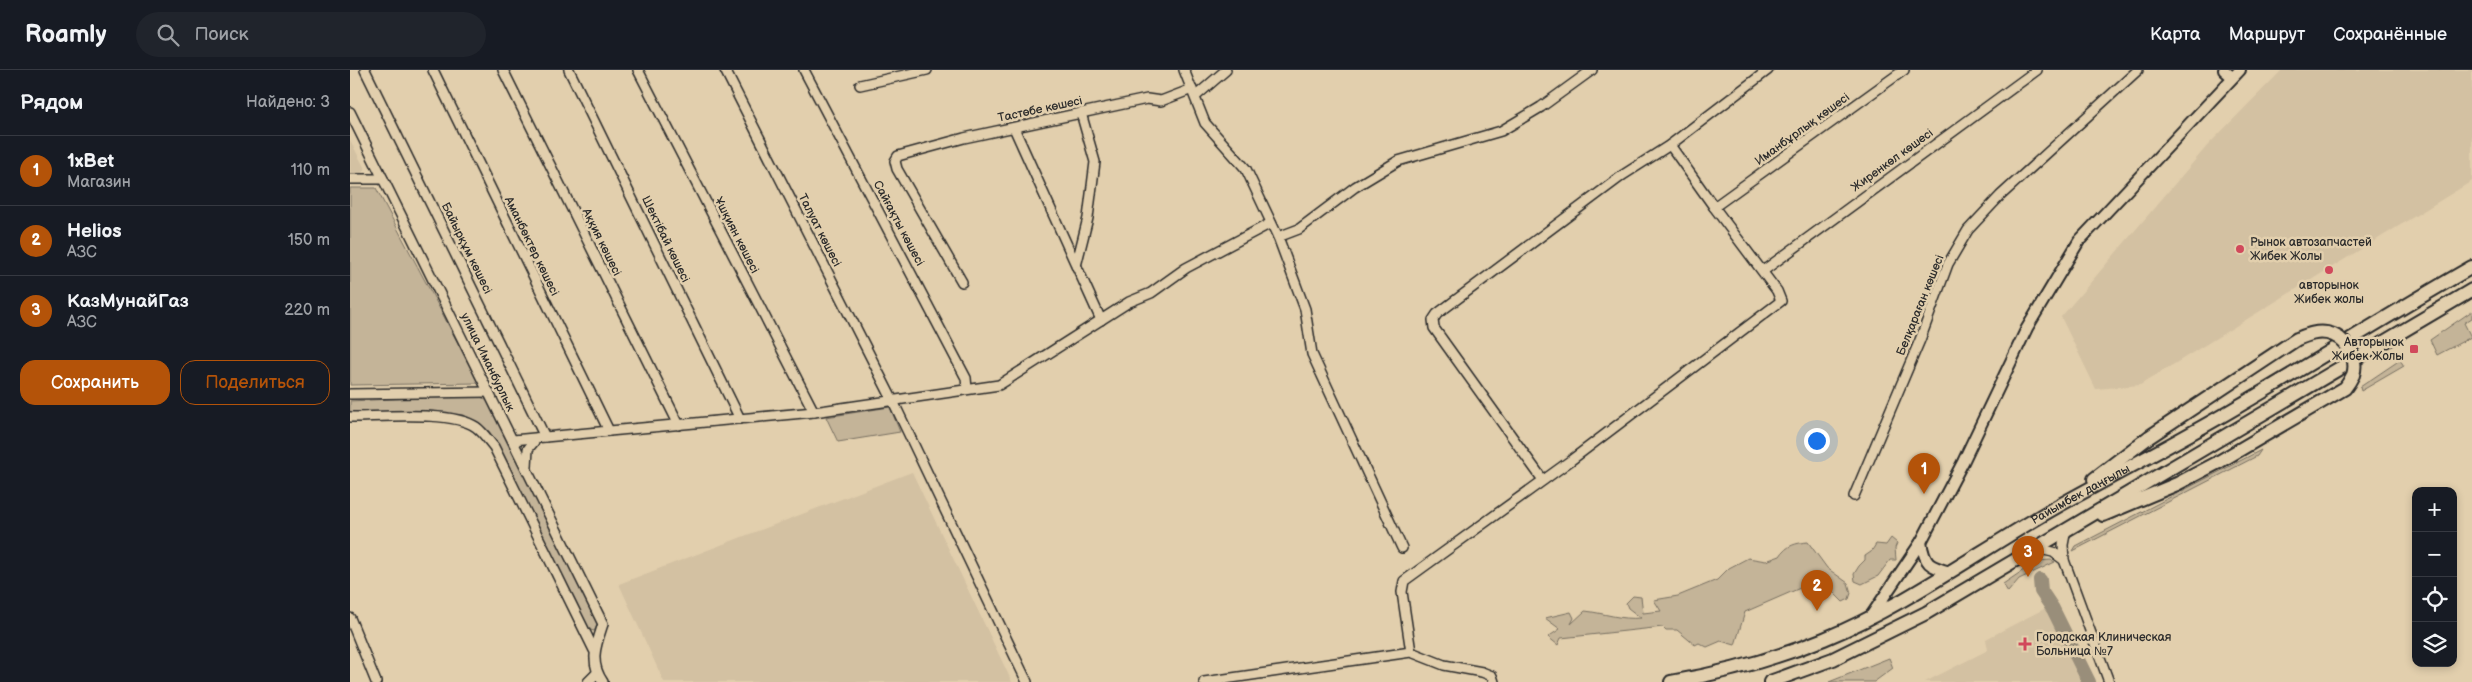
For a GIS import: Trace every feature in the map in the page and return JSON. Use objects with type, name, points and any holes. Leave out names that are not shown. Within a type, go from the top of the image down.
[{"type":"highway","name":"Райымбек даңғылы","points":[[1671,682],[1707,675],[1771,658],[1825,638],[1871,616],[1950,572],[2056,507],[2236,408],[2472,267]]},
{"type":"highway","name":"Райымбек даңғылы","points":[[1770,682],[1833,659],[1884,635],[2472,290]]},
{"type":"highway","points":[[2056,507],[2149,437],[2304,336],[2312,333],[2328,333],[2339,338],[2350,350],[2355,364],[2353,375],[2345,388],[2217,463],[2177,484],[2066,529]]},
{"type":"main road","points":[[1871,616],[1921,542],[1963,462],[2024,335],[2066,262],[2090,229],[2236,73],[2224,70]]},
{"type":"main road","points":[[1921,542],[1924,557],[1928,564],[1950,572]]},
{"type":"street","name":"Байырқұм көшесі","points":[[365,70],[541,437]]},
{"type":"street","name":"Аманбөктер көшесі","points":[[433,70],[609,432]]},
{"type":"street","name":"Аққия көшесі","points":[[503,70],[679,425]]},
{"type":"street","name":"Шектібай көшесі","points":[[569,70],[740,419]]},
{"type":"street","name":"Ұшқиян көшесі","points":[[638,70],[814,412]]},
{"type":"street","name":"Талуат көшесі","points":[[725,70],[893,401],[1027,682]]},
{"type":"street","name":"Сайғақты көшесі","points":[[804,70],[963,372],[967,389]]},
{"type":"street","points":[[860,85],[926,70]]},
{"type":"street","points":[[1184,70],[1205,123],[1246,169],[1278,237],[1305,309],[1312,354],[1402,548]]},
{"type":"street","name":"Тастөбе көшесі","points":[[962,282],[897,169],[895,161],[898,156],[904,153],[1147,99],[1161,101],[1194,92],[1226,70]]},
{"type":"street","points":[[1278,237],[1299,229],[1356,187],[1398,161],[1501,131],[1541,107],[1592,70]]},
{"type":"street","points":[[1542,480],[1434,328],[1433,320],[1438,314],[1623,175],[1670,145],[1768,70]]},
{"type":"street","name":"Иманбұрлық көшесі","points":[[1714,208],[1904,70]]},
{"type":"street","name":"Жиренкөл көшесі","points":[[1763,272],[2037,70]]},
{"type":"street","name":"Белқараған көшесі","points":[[1854,496],[1920,340],[1948,264],[1968,230],[2000,196],[2138,70]]},
{"type":"street","name":"улица Иманбурлык","points":[[350,112],[603,624],[594,650]]},
{"type":"street","points":[[1076,266],[1088,218],[1095,162],[1081,113]]},
{"type":"street","points":[[1014,128],[1100,320]]},
{"type":"street","points":[[1411,652],[1402,592],[1404,581],[1779,304],[1781,298],[1777,291],[1714,208],[1670,145]]},
{"type":"street","points":[[350,179],[384,179]]},
{"type":"street","points":[[513,440],[814,412],[999,385],[1129,302],[1151,293],[1186,268],[1270,223]]},
{"type":"street","points":[[350,394],[489,392]]},
{"type":"street","points":[[350,417],[448,417],[475,426],[485,435],[494,447],[594,650],[597,673],[602,682]]},
{"type":"street","points":[[528,469],[528,449],[541,437]]},
{"type":"street","points":[[2066,529],[2063,545],[2064,560],[2109,682]]},
{"type":"street","points":[[2035,548],[2053,552],[2064,560]]},
{"type":"street","points":[[350,618],[376,682]]},
{"type":"street","points":[[1204,682],[1411,652],[1444,665],[1482,672],[1492,676],[1494,682]]},
{"type":"street","points":[[588,682],[597,673]]},
{"type":"shaded area","name":"Рынок автозапчастей Жибек Жолы","points":[[2282,70],[2472,70],[2472,181],[2140,385],[2096,389],[2061,317],[2208,145]]},
{"type":"shaded area","points":[[350,140],[365,169],[360,175],[350,175]]},
{"type":"shaded area","points":[[350,188],[376,188],[479,383],[350,385]]},
{"type":"shaded area","points":[[2472,311],[2472,318],[2464,323],[2471,337],[2437,355],[2430,340]]},
{"type":"shaded area","points":[[2400,360],[2404,366],[2361,391],[2360,387]]},
{"type":"shaded area","points":[[478,395],[489,402],[596,619],[597,626],[594,631],[587,629],[498,444],[489,431],[464,415],[350,412],[350,401]]},
{"type":"shaded area","points":[[890,407],[900,432],[838,442],[826,417]]},
{"type":"shaded area","points":[[2261,450],[2257,456],[2073,551],[2076,546]]},
{"type":"shaded area","points":[[912,472],[1012,682],[664,682],[619,584]]},
{"type":"shaded area","points":[[1891,538],[1897,543],[1895,548],[1896,560],[1890,560],[1878,576],[1862,584],[1855,581],[1854,574],[1865,560],[1865,556],[1871,552],[1876,544],[1886,545]]},
{"type":"shaded area","points":[[1808,542],[1827,568],[1848,583],[1851,593],[1849,599],[1843,602],[1833,592],[1823,577],[1819,582],[1814,582],[1745,612],[1735,645],[1721,641],[1707,647],[1699,643],[1695,645],[1677,630],[1666,630],[1663,627],[1561,638],[1558,645],[1548,637],[1560,629],[1545,618],[1571,612],[1574,618],[1571,624],[1585,611],[1620,617],[1641,618],[1628,608],[1626,603],[1633,596],[1641,597],[1643,613],[1661,611],[1654,600],[1678,596],[1717,580],[1729,568],[1748,558],[1766,561],[1780,556],[1792,545]]},
{"type":"shaded area","points":[[2051,560],[2055,562],[2019,579],[2008,592],[2003,584],[2037,561]]},
{"type":"shaded area","name":"Городская Клиническая Больница №7","points":[[2046,608],[2081,682],[1925,682],[1988,650],[1986,639]]},
{"type":"shaded area","points":[[1889,658],[1893,668],[1874,682],[1829,682]]},
{"type":"waterway","points":[[2040,580],[2041,591],[2053,609],[2089,682]]},
{"type":"place","name":"Рынок автозапчастей Жибек Жолы","points":[[2240,249]]},
{"type":"place","name":"авторынок Жибек жолы","points":[[2329,270]]},
{"type":"place","name":"Авторынок Жибек Жолы","points":[[2414,349]]},
{"type":"place","name":"1xBet","points":[[1924,494]]},
{"type":"place","name":"КазМунайГаз","points":[[2028,577]]},
{"type":"place","name":"Helios","points":[[1817,611]]},
{"type":"place","name":"Городская Клиническая Больница №7","points":[[2025,644]]}]
